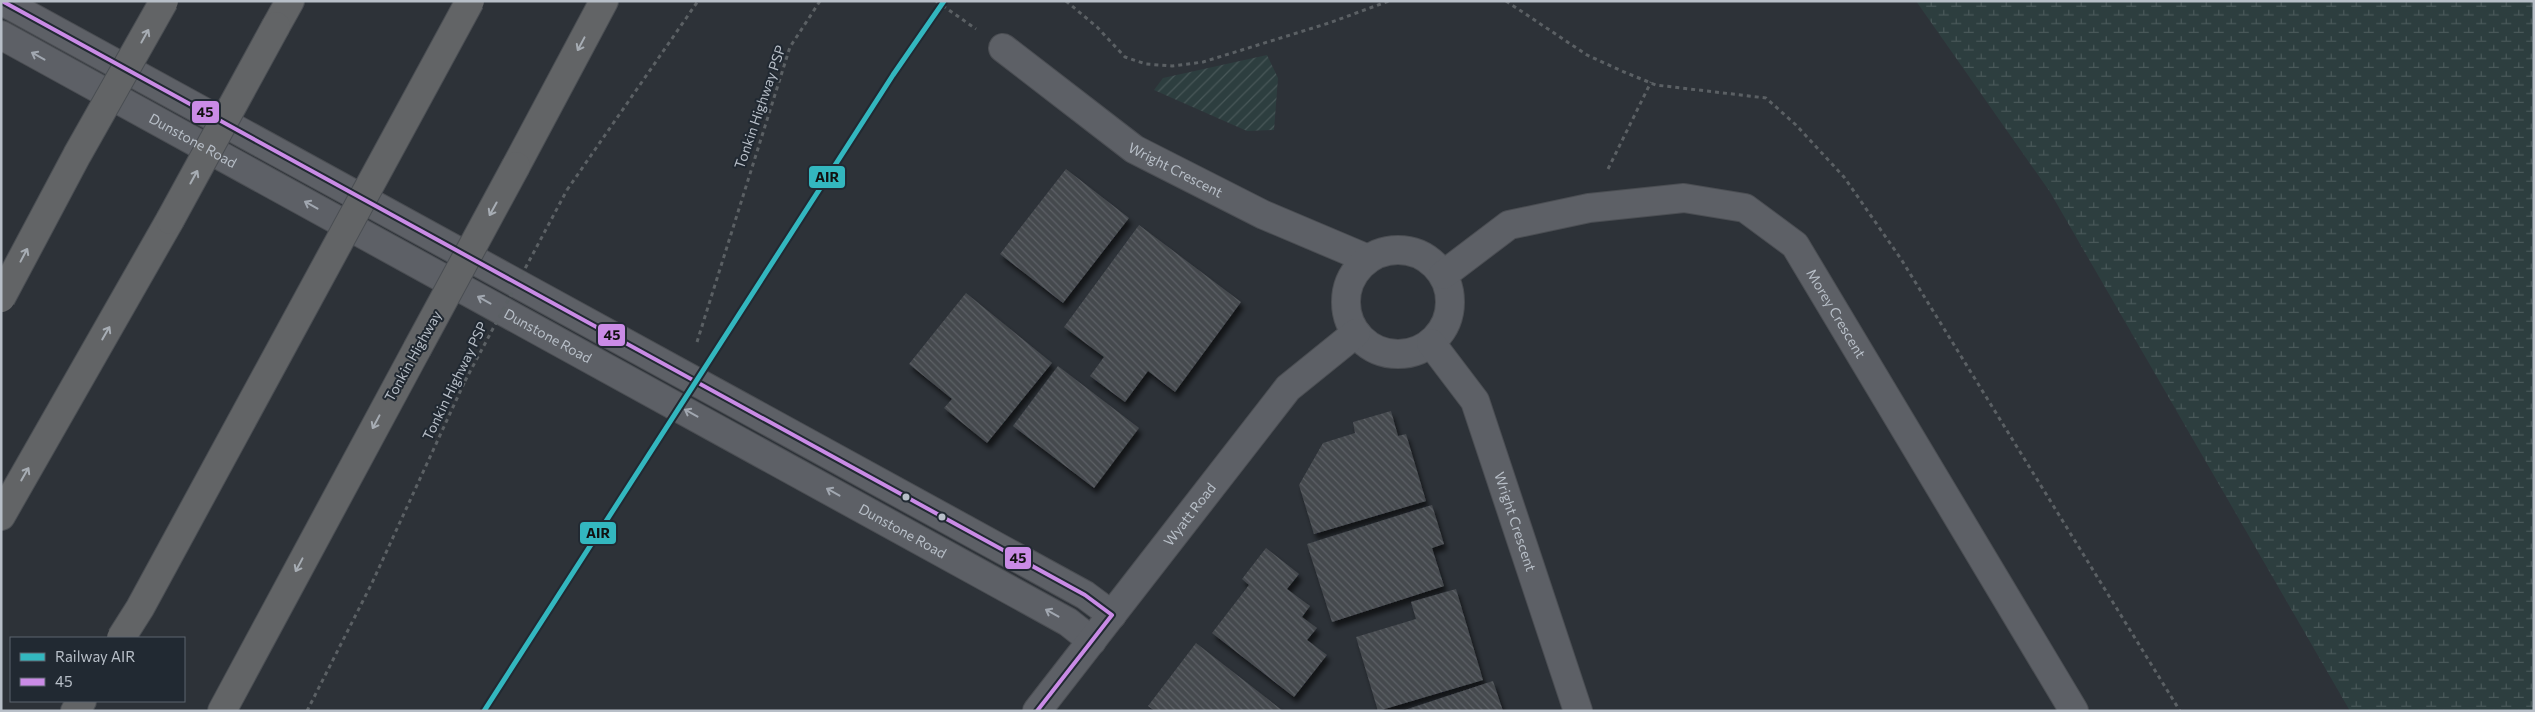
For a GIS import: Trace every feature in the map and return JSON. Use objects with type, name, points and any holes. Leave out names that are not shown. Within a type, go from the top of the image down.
[{"type":"highway","points":[[1,298],[77,155],[164,1]]},
{"type":"highway","points":[[1,516],[170,220],[290,1]]},
{"type":"highway","points":[[122,637],[140,608],[470,1]]},
{"type":"highway","name":"Tonkin Highway","points":[[222,711],[604,1]]},
{"type":"street","points":[[2,1],[1085,596],[1112,615]]},
{"type":"street","name":"Dunstone Road","points":[[1,35],[1060,617],[1092,640]]},
{"type":"street","name":"Wright Crescent","points":[[1003,48],[1134,149],[1264,215],[1368,259]]},
{"type":"street","name":"Morey Crescent","points":[[1443,275],[1509,225],[1589,208],[1684,198],[1745,208],[1795,245],[2074,711]]},
{"type":"street","points":[[1387,251],[1409,251],[1429,260],[1443,275],[1450,299],[1449,312],[1439,334],[1431,343],[1412,352],[1391,354],[1378,350],[1356,333],[1348,315],[1346,294],[1354,274],[1368,259],[1387,251]]},
{"type":"street","name":"Wyatt Road","points":[[1037,711],[1288,388],[1356,333]]},
{"type":"street","name":"Wright Crescent","points":[[1431,343],[1475,401],[1578,711]]},
{"type":"path","name":"Tonkin Highway PSP","points":[[307,711],[372,583],[465,381],[567,190],[698,1]]},
{"type":"path","name":"Tonkin Highway PSP","points":[[698,340],[790,48],[820,1]]},
{"type":"path","points":[[936,1],[1003,48]]},
{"type":"path","points":[[1066,1],[1097,27],[1125,58],[1146,64],[1172,66],[1203,62],[1330,23],[1389,1]]},
{"type":"path","points":[[1506,1],[1587,55],[1656,85],[1766,98],[1796,125],[1844,176],[1901,259],[2180,711]]},
{"type":"path","points":[[1589,208],[1651,82]]},
{"type":"green space","points":[[1916,1],[2534,1],[2534,711],[2350,711],[2050,192]]},
{"type":"green space","points":[[1267,55],[1278,78],[1274,130],[1247,131],[1154,90],[1163,78]]},
{"type":"building","points":[[1066,169],[1129,218],[1063,303],[1000,254]]},
{"type":"building","points":[[1139,225],[1241,302],[1175,392],[1148,371],[1125,402],[1090,376],[1104,357],[1064,327]]},
{"type":"building","points":[[966,293],[1052,363],[987,443],[944,408],[952,399],[909,364]]},
{"type":"building","points":[[1058,366],[1139,428],[1094,488],[1013,426]]},
{"type":"building","points":[[1391,411],[1398,436],[1406,434],[1426,501],[1314,534],[1299,485],[1323,443],[1355,433],[1353,422]]},
{"type":"building","points":[[1432,505],[1444,544],[1432,548],[1444,586],[1332,622],[1307,544]]},
{"type":"building","points":[[1266,548],[1299,574],[1287,589],[1310,606],[1302,617],[1317,628],[1307,640],[1327,655],[1294,697],[1212,633],[1249,585],[1242,579]]},
{"type":"building","points":[[1456,589],[1483,680],[1378,711],[1356,637],[1416,619],[1411,602]]},
{"type":"building","points":[[1196,643],[1283,711],[1155,711],[1148,706]]},
{"type":"building","points":[[1493,681],[1503,711],[1405,710]]},
{"type":"rail line","name":"AIR","points":[[484,711],[893,75],[944,1]]},
{"type":"transit line","name":"45","points":[[2,1],[1085,595],[1112,615],[1037,711]]}]
